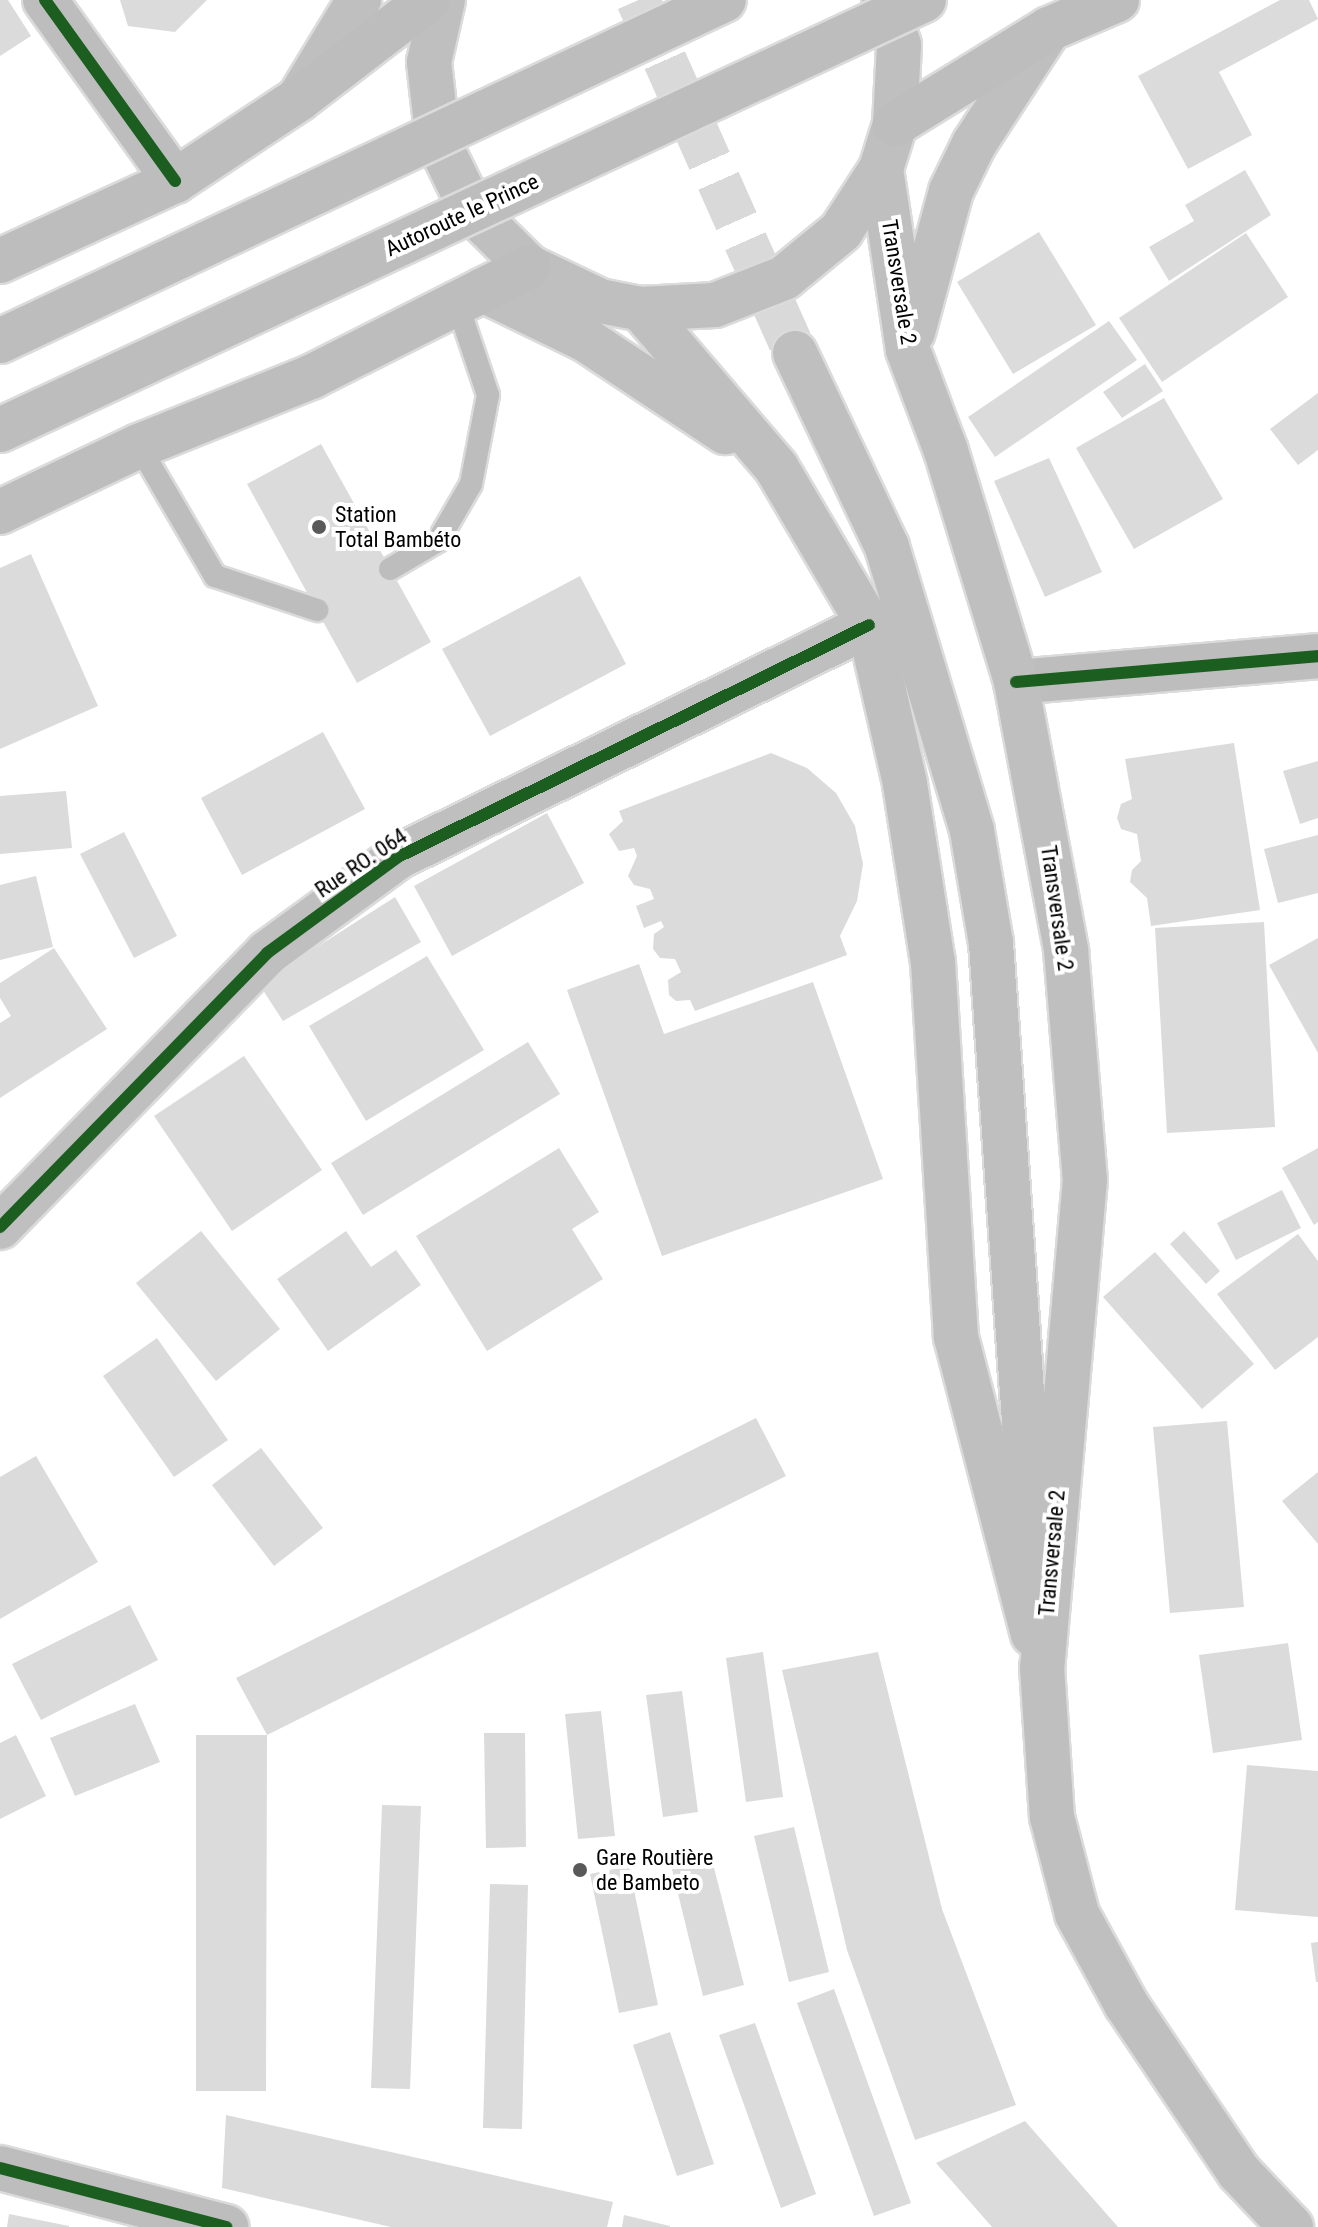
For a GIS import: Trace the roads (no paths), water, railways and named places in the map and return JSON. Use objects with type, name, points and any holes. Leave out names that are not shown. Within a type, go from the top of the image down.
[{"type":"main road","points":[[45,0],[175,181]]},
{"type":"main road","points":[[299,99],[359,0]]},
{"type":"main road","points":[[0,261],[175,181],[299,99],[428,0]]},
{"type":"main road","points":[[443,0],[429,62],[438,141],[472,211],[529,267],[600,301],[641,309],[715,305],[784,278],[841,231],[881,169],[895,124],[899,45],[884,0]]},
{"type":"main road","points":[[0,341],[724,0]]},
{"type":"main road","name":"Autoroute le Prince","points":[[0,430],[924,0]]},
{"type":"main road","points":[[895,124],[1049,29],[1117,0]]},
{"type":"main road","points":[[908,350],[951,191],[974,144],[1049,29]]},
{"type":"main road","name":"Transversale 2","points":[[881,169],[908,350],[946,451],[1016,682],[1066,950],[1085,1179],[1042,1667],[1052,1817],[1077,1914],[1187,2100],[1239,2172],[1291,2227]]},
{"type":"main road","points":[[0,512],[139,446],[311,377],[529,267]]},
{"type":"main road","points":[[470,296],[586,340],[776,467]]},
{"type":"main road","name":"Transversale 2","points":[[641,309],[776,467],[869,625],[905,784],[933,962],[956,1337],[1042,1667]]},
{"type":"main road","points":[[795,353],[887,547],[972,831],[991,943],[1042,1667]]},
{"type":"main road","name":"Rue RO. 064","points":[[0,1227],[267,953],[398,857],[869,625]]},
{"type":"main road","points":[[1016,682],[1318,656]]},
{"type":"main road","points":[[0,2168],[226,2227]]},
{"type":"lane","points":[[390,569],[438,541],[471,484],[488,395],[470,296]]},
{"type":"lane","points":[[139,446],[215,576],[317,610]]},
{"type":"tunnel","points":[[638,0],[795,353]]},
{"type":"place","name":"Station Total Bambéto","points":[[319,527]]},
{"type":"place","name":"Gare Routière de Bambeto","points":[[580,1870]]}]
